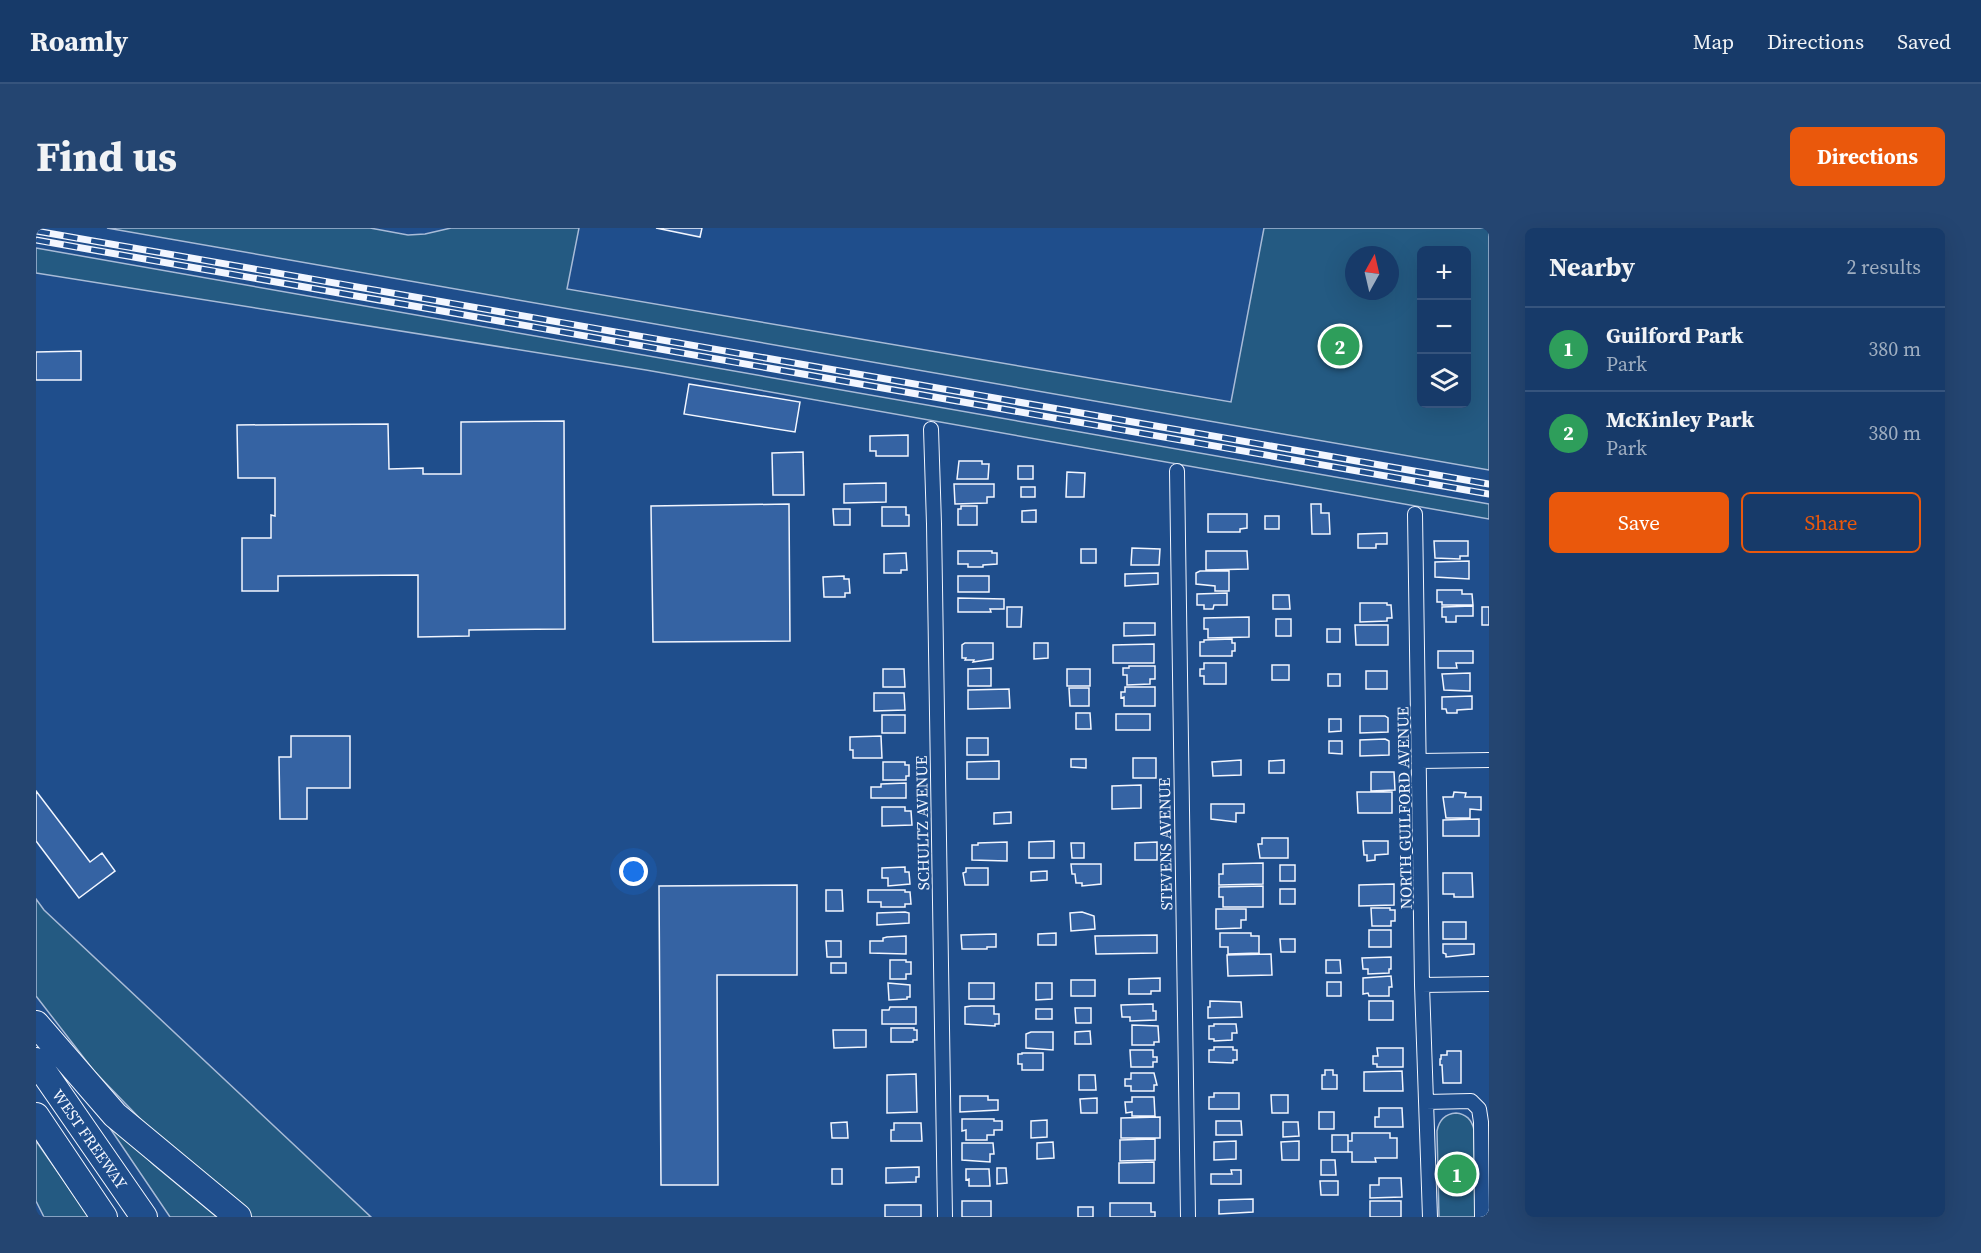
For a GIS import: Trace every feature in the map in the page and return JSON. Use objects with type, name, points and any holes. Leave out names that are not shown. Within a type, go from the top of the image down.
[{"type":"highway","points":[[36,1024],[114,1115],[238,1217]]},
{"type":"highway","name":"WEST FREEWAY","points":[[36,1061],[144,1217]]},
{"type":"highway","name":"WEST FREEWAY","points":[[36,1116],[104,1217]]},
{"type":"street","name":"SCHULTZ AVENUE","points":[[931,429],[945,1217]]},
{"type":"street","name":"STEVENS AVENUE","points":[[1177,471],[1188,1217]]},
{"type":"street","name":"NORTH GUILFORD AVENUE","points":[[1416,514],[1422,985],[1430,1217]]},
{"type":"street","points":[[1420,761],[1489,760]]},
{"type":"street","points":[[1422,985],[1489,984]]},
{"type":"street","points":[[1426,1102],[1471,1101],[1479,1109],[1482,1217]]},
{"type":"shaded area","points":[[107,228],[370,228],[408,235],[451,228],[579,228],[567,289],[1231,402],[1264,228],[1489,228],[1489,470]]},
{"type":"shaded area","points":[[36,248],[1489,504],[1489,519],[646,370],[36,273]]},
{"type":"shaded area","points":[[36,899],[44,910],[371,1217],[251,1217],[152,1131],[94,1071],[36,996]]},
{"type":"shaded area","points":[[99,1112],[154,1165],[217,1217],[170,1217]]},
{"type":"shaded area","points":[[1456,1113],[1468,1118],[1474,1130],[1476,1217],[1439,1217],[1437,1131],[1443,1118]]},
{"type":"shaded area","points":[[36,1141],[89,1217],[44,1217],[36,1201]]},
{"type":"building","points":[[656,228],[702,228],[700,237]]},
{"type":"building","points":[[81,351],[81,380],[36,380],[36,352]]},
{"type":"building","points":[[689,384],[800,402],[795,432],[684,414]]},
{"type":"building","points":[[564,421],[565,629],[469,630],[469,636],[418,637],[418,575],[278,576],[278,591],[242,591],[242,538],[271,538],[271,515],[275,516],[275,478],[238,478],[237,425],[388,424],[389,469],[423,468],[423,474],[461,474],[461,422]]},
{"type":"building","points":[[908,435],[908,456],[876,456],[876,451],[870,451],[870,436]]},
{"type":"building","points":[[803,452],[804,495],[773,495],[772,453]]},
{"type":"building","points":[[959,461],[982,461],[982,464],[989,464],[988,479],[957,479]]},
{"type":"building","points":[[1018,466],[1033,466],[1033,479],[1018,479]]},
{"type":"building","points":[[1067,472],[1085,473],[1084,497],[1066,497]]},
{"type":"building","points":[[886,483],[886,502],[844,503],[844,484]]},
{"type":"building","points":[[954,484],[994,484],[994,497],[987,497],[987,503],[955,504]]},
{"type":"building","points":[[1021,487],[1035,487],[1035,497],[1021,497]]},
{"type":"building","points":[[789,504],[790,641],[653,642],[651,506]]},
{"type":"building","points":[[1311,504],[1321,504],[1321,513],[1329,513],[1330,534],[1312,534]]},
{"type":"building","points":[[961,506],[977,506],[977,525],[958,525],[958,509],[961,509]]},
{"type":"building","points":[[882,507],[906,507],[909,526],[882,526]]},
{"type":"building","points":[[833,509],[850,509],[850,525],[834,525]]},
{"type":"building","points":[[1036,510],[1036,522],[1022,522],[1022,511]]},
{"type":"building","points":[[1208,514],[1247,514],[1247,528],[1240,529],[1240,532],[1208,532]]},
{"type":"building","points":[[1265,516],[1279,516],[1279,529],[1265,529]]},
{"type":"building","points":[[1387,533],[1387,544],[1376,544],[1376,548],[1358,548],[1358,534]]},
{"type":"building","points":[[1434,541],[1468,541],[1468,556],[1460,556],[1460,559],[1435,558]]},
{"type":"building","points":[[1132,548],[1160,549],[1159,565],[1131,565]]},
{"type":"building","points":[[1081,549],[1096,549],[1096,563],[1081,563]]},
{"type":"building","points":[[958,551],[992,551],[992,553],[997,553],[997,564],[968,567],[968,564],[958,564]]},
{"type":"building","points":[[1206,551],[1247,551],[1248,569],[1206,570]]},
{"type":"building","points":[[906,553],[907,570],[901,570],[901,573],[884,573],[884,554]]},
{"type":"building","points":[[1469,561],[1469,579],[1435,577],[1435,562]]},
{"type":"building","points":[[1229,571],[1229,591],[1215,591],[1215,586],[1196,584],[1196,573]]},
{"type":"building","points":[[1158,573],[1158,584],[1125,586],[1125,574]]},
{"type":"building","points":[[844,576],[844,579],[849,579],[850,593],[845,593],[845,597],[824,597],[823,577]]},
{"type":"building","points":[[958,576],[989,576],[989,592],[958,592]]},
{"type":"building","points":[[1437,590],[1462,590],[1462,594],[1472,594],[1473,605],[1442,605],[1442,602],[1437,602]]},
{"type":"building","points":[[1227,593],[1227,605],[1214,605],[1213,609],[1204,609],[1204,605],[1197,605],[1197,594]]},
{"type":"building","points":[[1273,595],[1289,595],[1290,609],[1273,609]]},
{"type":"building","points":[[958,598],[1004,599],[1004,609],[990,609],[991,612],[958,612]]},
{"type":"building","points":[[1360,603],[1387,603],[1391,605],[1392,618],[1387,618],[1387,621],[1360,622]]},
{"type":"building","points":[[1473,606],[1473,616],[1456,616],[1456,622],[1446,622],[1446,617],[1442,617],[1442,607]]},
{"type":"building","points":[[1007,607],[1022,607],[1021,627],[1007,627]]},
{"type":"building","points":[[1482,607],[1489,607],[1489,625],[1482,625]]},
{"type":"building","points":[[1249,617],[1249,637],[1208,638],[1208,629],[1204,629],[1204,618]]},
{"type":"building","points":[[1276,619],[1291,619],[1291,636],[1276,636]]},
{"type":"building","points":[[1124,623],[1155,623],[1155,635],[1124,636]]},
{"type":"building","points":[[1355,625],[1388,625],[1388,645],[1356,645]]},
{"type":"building","points":[[1327,629],[1340,629],[1340,642],[1327,642]]},
{"type":"building","points":[[1232,639],[1232,643],[1235,643],[1235,651],[1232,651],[1232,656],[1200,656],[1200,642]]},
{"type":"building","points":[[965,643],[993,643],[993,659],[973,662],[974,660],[965,660],[966,658],[962,658],[962,645]]},
{"type":"building","points":[[1034,643],[1048,643],[1048,658],[1034,659]]},
{"type":"building","points":[[1154,644],[1154,663],[1113,663],[1113,645]]},
{"type":"building","points":[[1438,651],[1473,651],[1473,663],[1456,663],[1457,668],[1438,668]]},
{"type":"building","points":[[1204,663],[1226,663],[1226,684],[1204,684],[1204,676],[1200,676],[1200,669],[1204,669]]},
{"type":"building","points":[[1272,665],[1289,665],[1289,680],[1272,680]]},
{"type":"building","points":[[1129,666],[1155,666],[1155,679],[1150,679],[1150,684],[1127,685],[1127,675],[1123,675],[1123,668],[1129,668]]},
{"type":"building","points":[[991,668],[991,686],[968,686],[968,669]]},
{"type":"building","points":[[883,669],[904,669],[905,687],[883,687]]},
{"type":"building","points":[[1067,669],[1090,669],[1090,686],[1067,686]]},
{"type":"building","points":[[1366,671],[1387,671],[1387,689],[1366,689]]},
{"type":"building","points":[[1470,673],[1470,691],[1444,690],[1442,674]]},
{"type":"building","points":[[1328,674],[1340,674],[1340,686],[1328,686]]},
{"type":"building","points":[[1125,687],[1155,687],[1155,706],[1124,706],[1124,697],[1121,698],[1121,692],[1125,692]]},
{"type":"building","points":[[1069,688],[1089,688],[1089,706],[1070,706]]},
{"type":"building","points":[[1009,689],[1010,708],[968,709],[968,690]]},
{"type":"building","points":[[874,693],[904,693],[905,710],[874,711]]},
{"type":"building","points":[[1472,696],[1472,709],[1447,713],[1446,709],[1442,709],[1442,697]]},
{"type":"building","points":[[1076,713],[1090,713],[1091,729],[1076,729]]},
{"type":"building","points":[[1116,714],[1150,714],[1150,730],[1116,730]]},
{"type":"building","points":[[882,715],[905,715],[905,733],[882,733]]},
{"type":"building","points":[[1360,716],[1385,716],[1388,718],[1388,732],[1360,733]]},
{"type":"building","points":[[1329,719],[1341,719],[1341,731],[1329,732]]},
{"type":"building","points":[[291,736],[350,736],[350,788],[307,788],[307,819],[280,819],[279,757],[291,757]]},
{"type":"building","points":[[881,736],[882,758],[853,758],[853,750],[850,750],[850,737]]},
{"type":"building","points":[[967,738],[988,738],[988,755],[967,755]]},
{"type":"building","points":[[1385,739],[1389,741],[1389,755],[1360,756],[1360,740]]},
{"type":"building","points":[[1329,741],[1342,741],[1342,754],[1329,753]]},
{"type":"building","points":[[1133,758],[1156,758],[1156,778],[1133,778]]},
{"type":"building","points":[[1071,759],[1086,759],[1086,768],[1071,767]]},
{"type":"building","points":[[1241,760],[1241,775],[1213,776],[1212,762]]},
{"type":"building","points":[[1284,760],[1284,773],[1269,773],[1269,761]]},
{"type":"building","points":[[999,761],[999,779],[967,779],[967,762]]},
{"type":"building","points":[[883,762],[905,762],[905,765],[909,765],[909,776],[906,776],[906,780],[883,780]]},
{"type":"building","points":[[1371,772],[1394,772],[1395,790],[1371,791]]},
{"type":"building","points":[[906,783],[906,798],[871,798],[871,787],[881,787],[881,784]]},
{"type":"building","points":[[1141,785],[1141,808],[1112,809],[1112,786]]},
{"type":"building","points":[[36,791],[90,862],[102,853],[115,871],[79,898],[36,841]]},
{"type":"building","points":[[1357,792],[1392,792],[1392,813],[1358,813]]},
{"type":"building","points":[[1454,792],[1466,793],[1465,797],[1481,797],[1481,810],[1470,809],[1470,818],[1446,818],[1443,797],[1453,797]]},
{"type":"building","points":[[1211,804],[1244,804],[1244,813],[1236,813],[1236,822],[1211,819]]},
{"type":"building","points":[[882,807],[905,807],[905,811],[911,811],[912,825],[882,826]]},
{"type":"building","points":[[1011,812],[1011,823],[994,824],[994,813]]},
{"type":"building","points":[[1479,819],[1479,836],[1443,836],[1443,820]]},
{"type":"building","points":[[1262,838],[1288,838],[1288,858],[1260,858],[1258,844],[1262,844]]},
{"type":"building","points":[[1054,841],[1054,858],[1029,858],[1029,842]]},
{"type":"building","points":[[1363,841],[1388,841],[1388,854],[1375,855],[1375,860],[1367,861]]},
{"type":"building","points":[[1007,842],[1007,861],[972,860],[972,845]]},
{"type":"building","points":[[1157,842],[1157,860],[1135,860],[1135,843]]},
{"type":"building","points":[[1071,843],[1084,843],[1084,858],[1072,858]]},
{"type":"building","points":[[1263,863],[1263,884],[1219,885],[1219,874],[1223,874],[1223,864]]},
{"type":"building","points":[[1071,864],[1101,864],[1101,884],[1082,886],[1082,883],[1076,883]]},
{"type":"building","points":[[1280,865],[1295,865],[1295,881],[1280,881]]},
{"type":"building","points":[[905,867],[905,872],[909,872],[910,884],[888,886],[888,878],[882,878],[882,868]]},
{"type":"building","points":[[966,868],[988,868],[988,885],[965,885],[963,873],[966,872]]},
{"type":"building","points":[[1047,871],[1047,880],[1031,881],[1031,872]]},
{"type":"building","points":[[1443,873],[1472,873],[1473,897],[1454,897],[1454,894],[1443,894]]},
{"type":"building","points":[[1394,884],[1394,905],[1359,906],[1359,885]]},
{"type":"building","points":[[797,885],[797,975],[717,975],[718,1185],[661,1185],[659,886]]},
{"type":"building","points":[[1263,886],[1263,907],[1223,907],[1223,897],[1219,897],[1219,887]]},
{"type":"building","points":[[1280,889],[1295,889],[1295,904],[1280,904]]},
{"type":"building","points":[[826,890],[842,890],[843,911],[826,911]]},
{"type":"building","points":[[868,890],[905,890],[905,892],[910,892],[911,904],[905,904],[905,907],[881,907],[881,902],[868,902]]},
{"type":"building","points":[[1371,908],[1395,910],[1395,921],[1391,921],[1391,926],[1372,926]]},
{"type":"building","points":[[1216,909],[1246,909],[1246,920],[1241,920],[1241,928],[1216,929]]},
{"type":"building","points":[[1082,912],[1094,916],[1095,929],[1071,931],[1070,913]]},
{"type":"building","points":[[877,913],[909,913],[909,923],[877,925]]},
{"type":"building","points":[[1443,922],[1466,922],[1466,939],[1443,939]]},
{"type":"building","points":[[1369,930],[1391,930],[1391,947],[1369,947]]},
{"type":"building","points":[[1056,933],[1056,945],[1038,945],[1038,934]]},
{"type":"building","points":[[1220,933],[1251,933],[1251,936],[1259,936],[1259,953],[1228,954],[1228,947],[1220,947]]},
{"type":"building","points":[[996,934],[996,947],[962,949],[961,935]]},
{"type":"building","points":[[1157,935],[1157,953],[1096,954],[1095,936]]},
{"type":"building","points":[[906,936],[906,954],[870,953],[870,941]]},
{"type":"building","points":[[1280,939],[1295,939],[1295,952],[1281,952]]},
{"type":"building","points":[[826,941],[841,941],[841,957],[827,957]]},
{"type":"building","points":[[1443,944],[1474,944],[1474,954],[1446,957],[1443,953]]},
{"type":"building","points":[[1271,954],[1272,975],[1228,976],[1227,955]]},
{"type":"building","points":[[1391,957],[1389,973],[1368,974],[1368,969],[1363,969],[1362,958]]},
{"type":"building","points":[[890,960],[911,962],[911,974],[906,974],[906,979],[890,979]]},
{"type":"building","points":[[1326,960],[1340,960],[1341,973],[1326,973]]},
{"type":"building","points":[[831,963],[846,963],[846,973],[831,973]]},
{"type":"building","points":[[1391,976],[1392,987],[1389,987],[1389,996],[1363,994],[1363,978]]},
{"type":"building","points":[[1160,978],[1160,991],[1151,991],[1151,994],[1129,994],[1129,979]]},
{"type":"building","points":[[1071,980],[1095,980],[1095,996],[1071,996]]},
{"type":"building","points":[[1327,982],[1341,982],[1341,996],[1327,996]]},
{"type":"building","points":[[888,983],[910,985],[910,997],[889,1000]]},
{"type":"building","points":[[969,983],[994,983],[994,999],[969,999]]},
{"type":"building","points":[[1036,983],[1052,983],[1052,999],[1036,1000]]},
{"type":"building","points":[[1210,1001],[1241,1002],[1242,1017],[1208,1018]]},
{"type":"building","points":[[1369,1001],[1393,1001],[1393,1020],[1369,1020]]},
{"type":"building","points":[[1153,1004],[1156,1020],[1130,1021],[1130,1017],[1122,1017],[1121,1005]]},
{"type":"building","points":[[994,1006],[994,1014],[999,1014],[999,1024],[995,1026],[965,1024],[965,1007]]},
{"type":"building","points":[[890,1007],[916,1007],[916,1024],[882,1024],[882,1010],[889,1010]]},
{"type":"building","points":[[1075,1008],[1091,1008],[1091,1023],[1076,1023]]},
{"type":"building","points":[[1036,1009],[1052,1009],[1052,1019],[1036,1019]]},
{"type":"building","points":[[1214,1024],[1236,1024],[1237,1033],[1232,1033],[1232,1040],[1214,1041],[1214,1039],[1209,1039],[1209,1026],[1214,1026]]},
{"type":"building","points":[[1132,1025],[1158,1026],[1159,1042],[1154,1042],[1154,1045],[1132,1045]]},
{"type":"building","points":[[891,1028],[914,1028],[917,1030],[917,1040],[891,1042]]},
{"type":"building","points":[[833,1030],[866,1030],[866,1047],[834,1048]]},
{"type":"building","points":[[1090,1031],[1091,1044],[1075,1044],[1075,1032]]},
{"type":"building","points":[[1053,1032],[1053,1050],[1026,1048],[1026,1034]]},
{"type":"building","points":[[1214,1047],[1233,1047],[1233,1050],[1237,1050],[1237,1060],[1233,1060],[1233,1063],[1209,1062],[1209,1050],[1214,1050]]},
{"type":"building","points":[[1377,1048],[1403,1048],[1403,1067],[1377,1067],[1377,1064],[1373,1064],[1373,1056],[1378,1056]]},
{"type":"building","points":[[1130,1050],[1153,1050],[1153,1057],[1157,1057],[1157,1062],[1153,1062],[1153,1067],[1131,1067]]},
{"type":"building","points":[[1447,1051],[1461,1051],[1461,1083],[1443,1083],[1440,1059],[1441,1055],[1447,1055]]},
{"type":"building","points":[[1043,1053],[1043,1070],[1022,1070],[1022,1064],[1018,1064],[1018,1054]]},
{"type":"building","points":[[1325,1070],[1333,1070],[1333,1075],[1337,1075],[1337,1089],[1322,1089],[1322,1075],[1325,1075]]},
{"type":"building","points":[[1402,1071],[1403,1091],[1364,1091],[1364,1072]]},
{"type":"building","points":[[1131,1073],[1154,1073],[1157,1085],[1154,1085],[1154,1091],[1131,1091],[1131,1086],[1125,1086],[1125,1079],[1131,1079]]},
{"type":"building","points":[[916,1074],[917,1112],[887,1113],[887,1075]]},
{"type":"building","points":[[1079,1075],[1095,1075],[1096,1090],[1079,1090]]},
{"type":"building","points":[[1214,1093],[1239,1093],[1239,1109],[1209,1109],[1209,1097],[1214,1097]]},
{"type":"building","points":[[1271,1095],[1288,1095],[1288,1113],[1272,1113]]},
{"type":"building","points":[[960,1096],[988,1096],[988,1100],[998,1100],[998,1110],[960,1112]]},
{"type":"building","points":[[1132,1097],[1154,1097],[1155,1116],[1132,1116],[1132,1112],[1126,1113],[1125,1102],[1132,1102]]},
{"type":"building","points":[[1097,1098],[1097,1113],[1081,1113],[1080,1099]]},
{"type":"building","points":[[1379,1108],[1402,1108],[1403,1127],[1375,1127],[1375,1117],[1379,1117]]},
{"type":"building","points":[[1319,1112],[1334,1112],[1334,1129],[1319,1129]]},
{"type":"building","points":[[1160,1117],[1160,1138],[1121,1138],[1121,1118]]},
{"type":"building","points":[[962,1119],[1002,1121],[1002,1130],[994,1130],[994,1135],[987,1135],[987,1140],[966,1140],[966,1130],[962,1131]]},
{"type":"building","points":[[1047,1120],[1047,1137],[1031,1138],[1031,1121]]},
{"type":"building","points":[[1216,1121],[1241,1121],[1242,1135],[1216,1135]]},
{"type":"building","points":[[847,1122],[848,1138],[832,1138],[831,1123]]},
{"type":"building","points":[[1283,1122],[1298,1122],[1299,1136],[1283,1137]]},
{"type":"building","points":[[894,1123],[921,1123],[922,1141],[891,1141],[891,1130],[894,1130]]},
{"type":"building","points":[[1352,1133],[1390,1133],[1390,1138],[1397,1138],[1397,1158],[1375,1158],[1376,1162],[1352,1162],[1352,1152],[1348,1152],[1348,1141],[1352,1141]]},
{"type":"building","points":[[1332,1135],[1348,1135],[1348,1152],[1332,1152]]},
{"type":"building","points":[[1155,1139],[1155,1160],[1120,1161],[1120,1140]]},
{"type":"building","points":[[1236,1141],[1236,1159],[1214,1160],[1214,1142]]},
{"type":"building","points":[[1299,1141],[1299,1160],[1282,1160],[1281,1142]]},
{"type":"building","points":[[1053,1142],[1054,1158],[1037,1159],[1037,1143]]},
{"type":"building","points":[[962,1143],[993,1143],[994,1154],[990,1154],[990,1162],[962,1160]]},
{"type":"building","points":[[1321,1160],[1335,1160],[1336,1175],[1321,1175]]},
{"type":"building","points":[[1154,1162],[1154,1183],[1119,1183],[1119,1163]]},
{"type":"building","points":[[919,1167],[919,1177],[916,1177],[916,1182],[886,1183],[886,1168]]},
{"type":"building","points":[[997,1168],[1006,1168],[1007,1183],[997,1184]]},
{"type":"building","points":[[832,1169],[842,1169],[842,1184],[832,1184]]},
{"type":"building","points":[[966,1169],[989,1169],[990,1186],[969,1186],[969,1179],[966,1180]]},
{"type":"building","points":[[1231,1170],[1241,1170],[1241,1184],[1211,1184],[1211,1174],[1232,1174]]},
{"type":"building","points":[[1379,1178],[1401,1178],[1402,1197],[1370,1198],[1370,1185],[1379,1185]]},
{"type":"building","points":[[1320,1181],[1338,1181],[1338,1195],[1321,1195]]},
{"type":"building","points":[[1253,1199],[1253,1212],[1219,1214],[1219,1200]]},
{"type":"building","points":[[962,1201],[991,1201],[991,1217],[962,1217]]},
{"type":"building","points":[[1370,1201],[1401,1201],[1401,1217],[1370,1217]]},
{"type":"building","points":[[1110,1203],[1151,1203],[1151,1212],[1155,1212],[1155,1217],[1110,1217]]},
{"type":"building","points":[[885,1205],[921,1205],[921,1217],[885,1217]]},
{"type":"building","points":[[1078,1207],[1093,1207],[1093,1217],[1078,1217]]},
{"type":"railway","points":[[36,231],[1489,484]]},
{"type":"railway","points":[[36,240],[1489,494]]},
{"type":"place","name":"McKinley Park","points":[[1340,346]]},
{"type":"place","name":"Guilford Park","points":[[1457,1174]]}]
